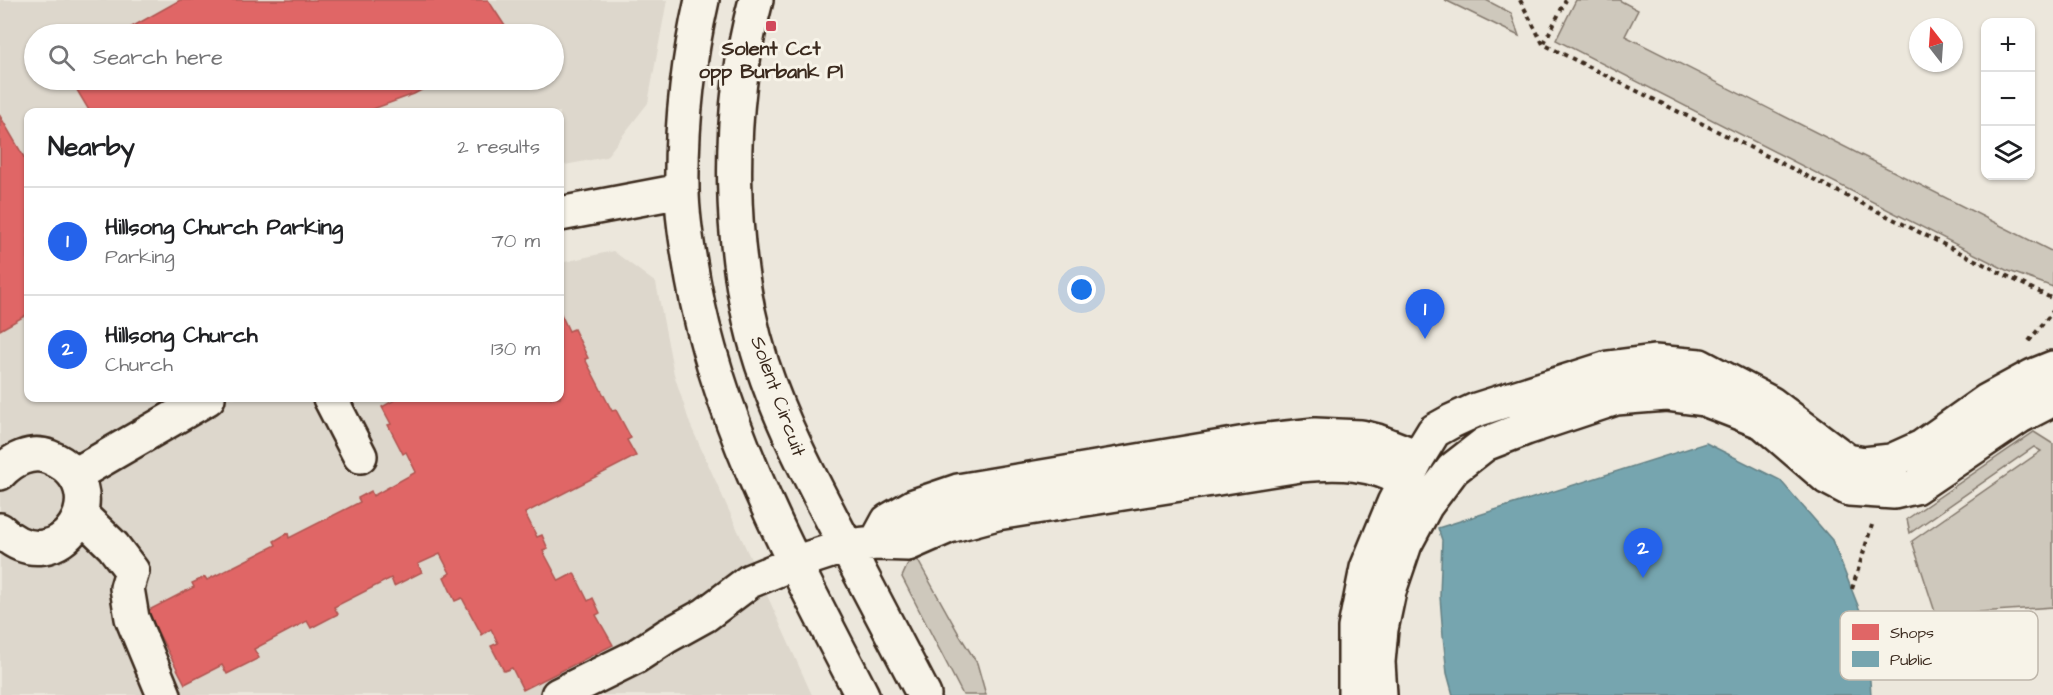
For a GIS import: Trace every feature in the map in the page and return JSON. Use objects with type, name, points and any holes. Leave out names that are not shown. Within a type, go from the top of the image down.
[{"type":"street","points":[[702,0],[686,111],[681,190],[687,250],[698,309],[717,379],[739,441],[774,522],[862,695]]},
{"type":"street","name":"Solent Circuit","points":[[756,0],[747,32],[737,104],[734,174],[746,297],[762,363],[787,429],[861,545],[924,695]]},
{"type":"street","points":[[564,213],[681,190]]},
{"type":"street","points":[[1380,695],[1378,662],[1381,629],[1389,591],[1405,544],[1425,505],[1453,469],[1522,413],[1612,383],[1654,362],[1700,366],[1767,412],[1847,460],[1864,464],[1891,462],[1922,447],[1987,401],[2053,368]]},
{"type":"street","points":[[1700,366],[1704,399]]},
{"type":"street","points":[[1612,383],[1767,412],[1828,478],[1850,489],[1894,492],[1915,487],[2020,416],[2053,399]]},
{"type":"street","points":[[75,475],[201,402]]},
{"type":"street","points":[[332,402],[360,456]]},
{"type":"street","points":[[558,695],[635,657],[705,615],[750,581],[794,563],[861,545],[908,544],[949,526],[997,513],[1300,465],[1349,462],[1391,473],[1419,457],[1476,410],[1522,413]]},
{"type":"street","points":[[0,473],[8,464],[25,456],[44,455],[62,462],[75,475],[83,494],[81,515],[71,533],[54,545],[33,548],[12,542],[0,530]]},
{"type":"street","points":[[1419,457],[1453,469]]},
{"type":"street","points":[[1354,695],[1355,628],[1367,568],[1394,503],[1419,457]]},
{"type":"street","points":[[81,515],[113,546],[132,571],[127,588],[132,618],[164,695]]},
{"type":"path","points":[[1520,0],[1543,44],[2053,299]]},
{"type":"path","points":[[1543,44],[1566,0]]},
{"type":"shaded area","points":[[0,0],[667,0],[648,103],[606,157],[564,165],[564,108],[24,108],[24,402],[564,402],[564,262],[613,251],[656,283],[674,374],[690,424],[812,695],[0,695]]},
{"type":"shaded area","points":[[1445,0],[1486,0],[1511,13],[1519,36]]},
{"type":"shaded area","points":[[1576,0],[1619,0],[1638,10],[1625,36],[2053,252],[2053,287],[2006,270],[1556,40]]},
{"type":"shaded area","points":[[2034,432],[2053,444],[2053,607],[1994,611],[1935,611],[1912,541],[2041,451],[2034,447],[1910,533],[1907,519]]},
{"type":"shaded area","points":[[916,557],[977,663],[986,695],[963,695],[902,577],[907,566]]},
{"type":"building: Shops","points":[[180,0],[488,0],[504,24],[137,24]]},
{"type":"building: Shops","points":[[77,90],[421,90],[376,108],[88,108]]},
{"type":"building: Shops","points":[[0,116],[24,157],[24,316],[0,330]]},
{"type":"building: Shops","points":[[564,320],[569,331],[574,329],[588,358],[585,359],[612,411],[616,410],[631,438],[627,440],[636,456],[525,513],[537,537],[542,535],[548,549],[543,551],[559,581],[574,573],[588,601],[593,598],[600,613],[596,615],[613,645],[523,690],[512,668],[504,671],[491,646],[498,643],[491,629],[482,635],[462,598],[455,601],[444,577],[450,573],[440,554],[418,564],[422,572],[394,586],[391,578],[334,607],[338,614],[311,628],[307,621],[254,649],[259,658],[227,674],[222,665],[185,684],[147,611],[194,587],[192,583],[205,577],[207,580],[276,545],[274,541],[288,533],[289,538],[360,502],[358,498],[371,491],[373,496],[416,472],[406,452],[403,454],[388,425],[391,424],[382,407],[391,402],[564,402]]},
{"type":"building: Public","points":[[1706,443],[1780,480],[1832,540],[1860,611],[1840,611],[1840,680],[1870,680],[1871,695],[1453,695],[1447,673],[1443,636],[1440,596],[1442,540],[1438,528]]},
{"type":"place","name":"Solent Cct opp Burbank Pl","points":[[771,26]]},
{"type":"place","name":"Hillsong Church Parking","points":[[1425,339]]},
{"type":"place","name":"Hillsong Church","points":[[1643,578]]}]
